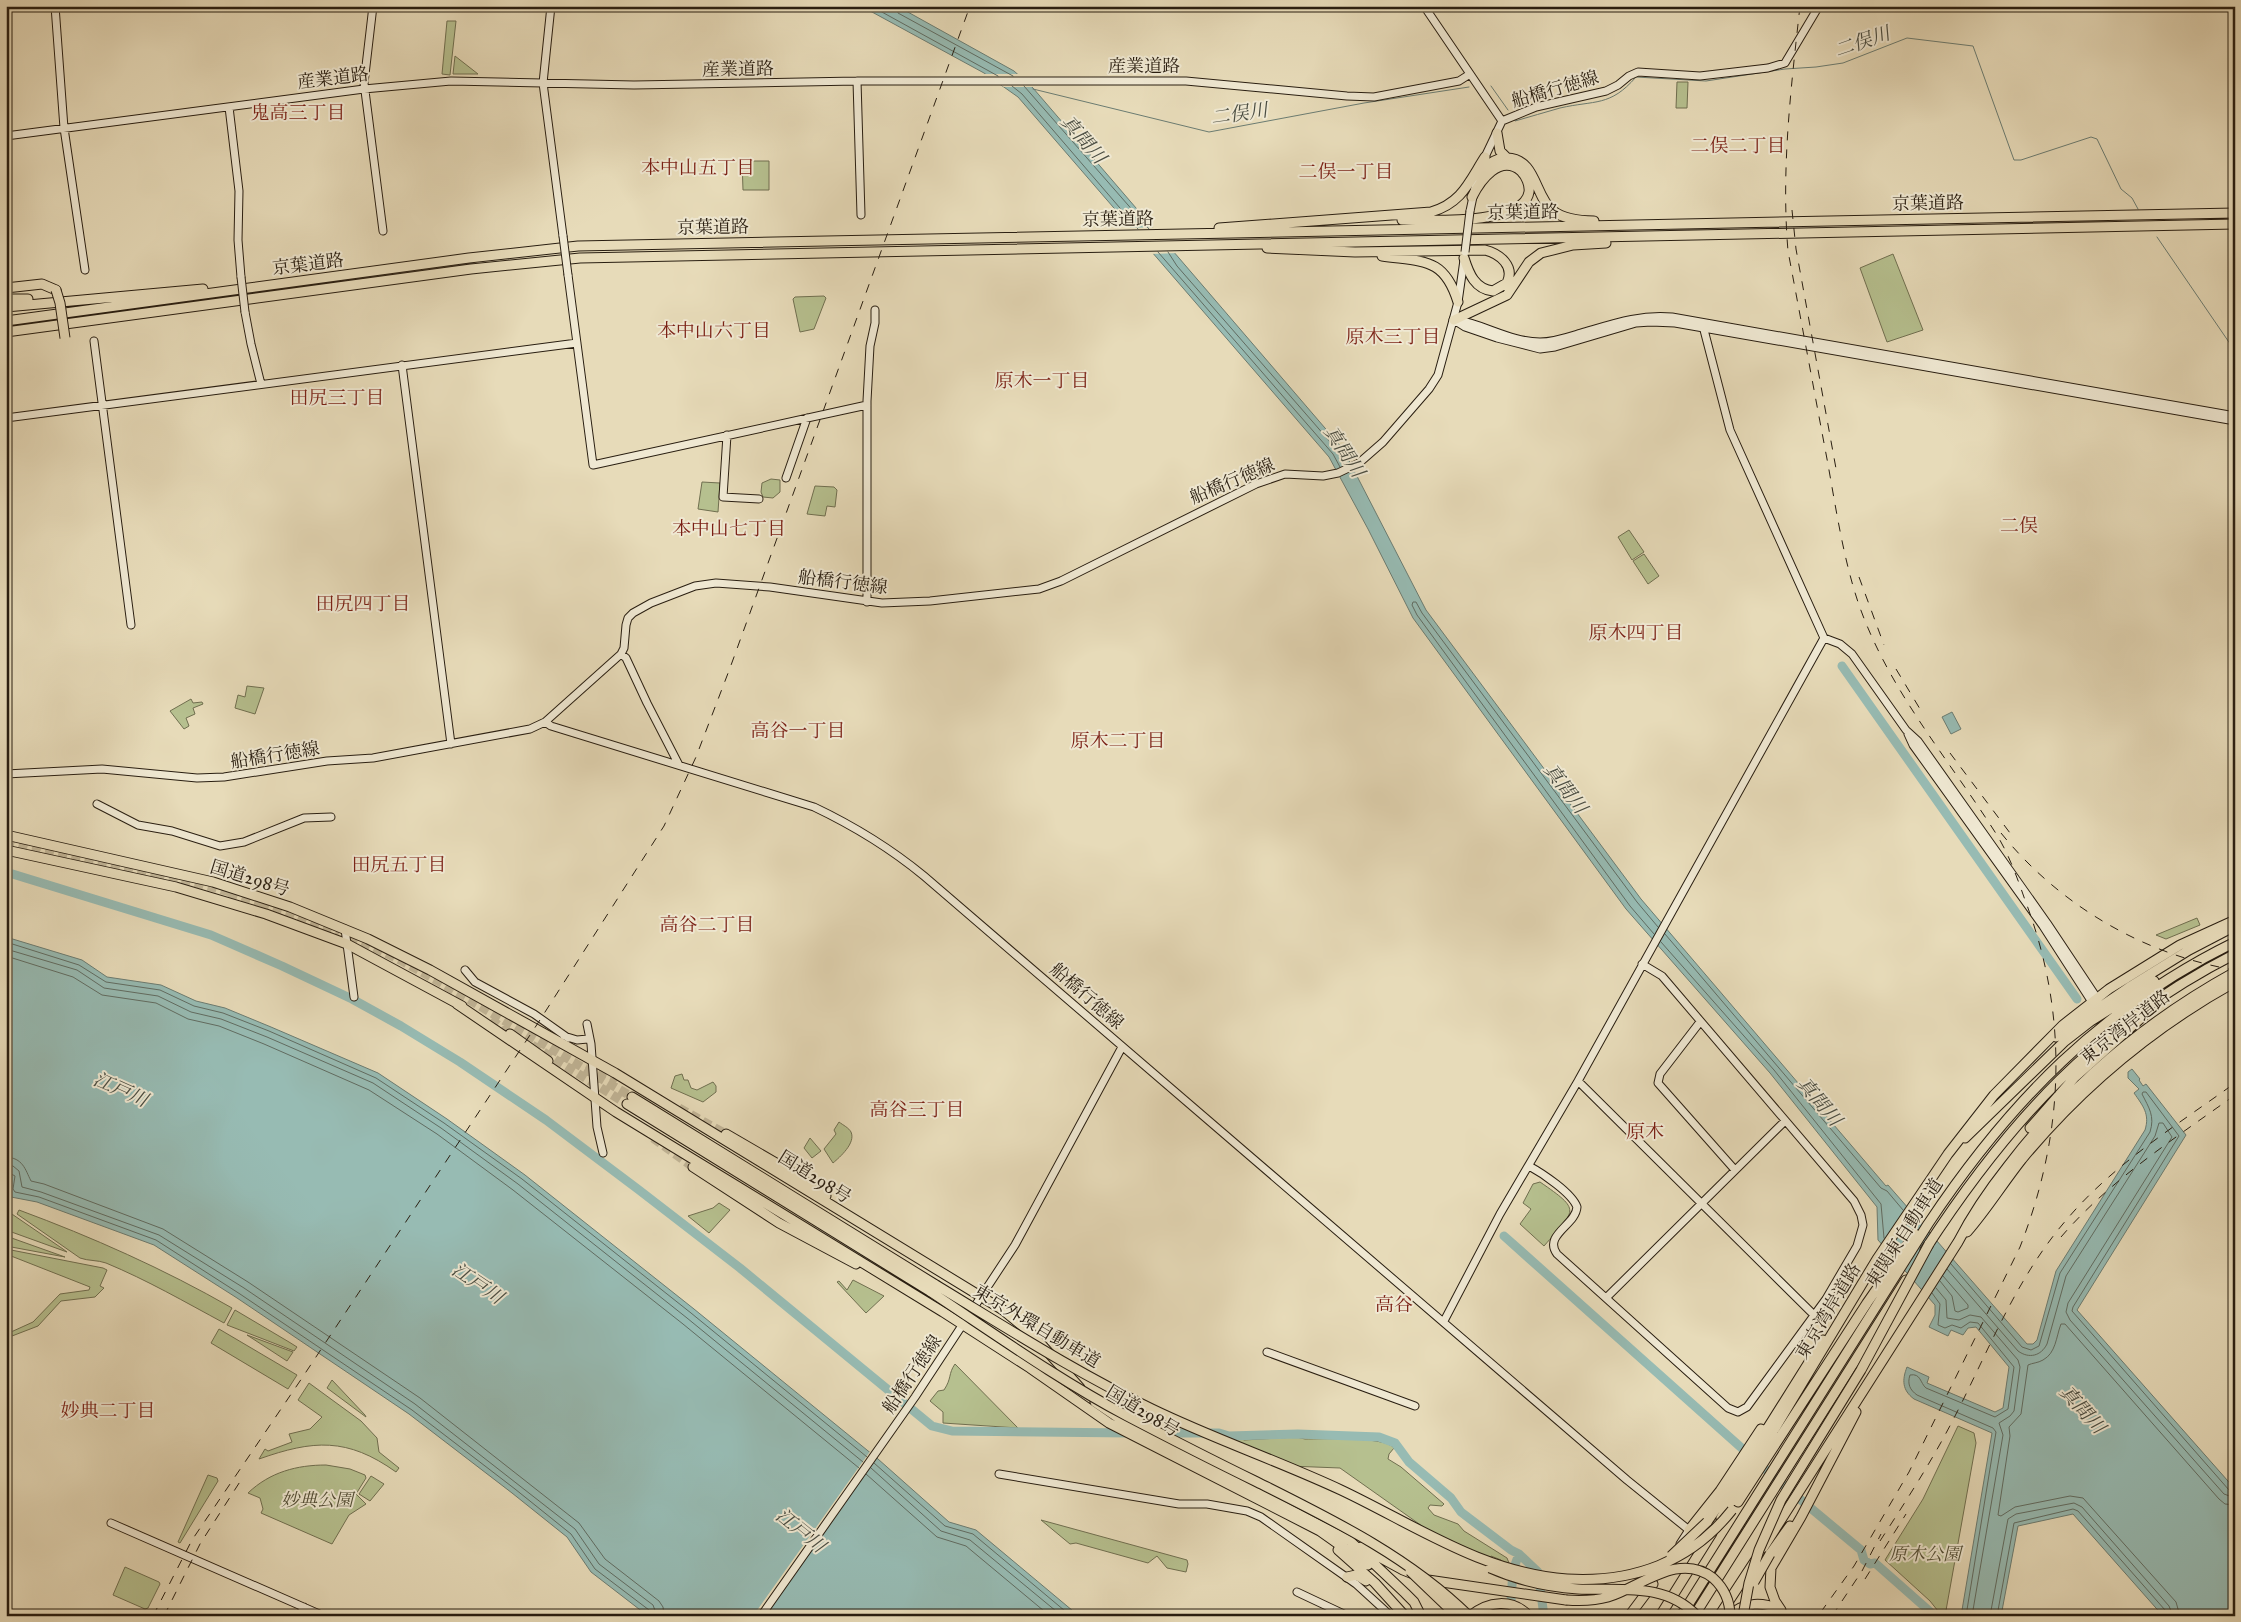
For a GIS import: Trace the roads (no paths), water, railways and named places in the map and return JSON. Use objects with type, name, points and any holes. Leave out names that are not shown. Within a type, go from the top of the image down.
[{"type":"highway","points":[[1497,133],[1500,151],[1507,158],[1518,161],[1528,168],[1541,196],[1554,211],[1586,221],[1620,220],[1652,225]]},
{"type":"highway","points":[[1173,234],[1202,229],[1412,214],[1441,209],[1458,198],[1485,157]]},
{"type":"highway","points":[[1476,181],[1492,162],[1507,158]]},
{"type":"highway","points":[[1301,222],[1493,216],[1521,205],[1527,198],[1529,187],[1521,172],[1508,166],[1501,166],[1486,175],[1472,197]]},
{"type":"highway","name":"京葉道路","points":[[6,321],[468,258],[578,246],[2235,214]]},
{"type":"highway","name":"京葉道路","points":[[6,334],[56,325],[471,269],[580,258],[2235,224]]},
{"type":"highway","points":[[1454,320],[1507,295],[1529,262],[1542,253],[1573,245],[1614,242],[1651,236]]},
{"type":"highway","points":[[1229,244],[1251,248],[1354,252],[1485,250],[1498,255],[1506,263],[1509,274],[1507,283],[1493,291],[1481,288],[1473,280],[1464,255]]},
{"type":"highway","points":[[1354,252],[1432,264],[1446,274],[1458,302]]},
{"type":"highway","points":[[6,307],[78,299],[284,283]]},
{"type":"highway","points":[[6,288],[42,284],[56,290],[60,303],[65,338]]},
{"type":"highway","points":[[6,299],[78,299]]},
{"type":"highway","points":[[6,316],[76,312]]},
{"type":"highway","name":"国道298号","points":[[6,835],[213,882],[290,907],[345,929],[430,970],[529,1031],[630,1083],[982,1297],[1021,1324],[1082,1389],[1112,1414],[1150,1436],[1350,1541],[1402,1589],[1414,1602],[1419,1613]]},
{"type":"highway","name":"国道298号","points":[[6,850],[209,896],[266,914],[347,944],[457,1004],[628,1118],[964,1325],[1118,1428],[1337,1542],[1383,1578],[1419,1613]]},
{"type":"highway","name":"東京湾岸道路","points":[[1660,1616],[1739,1476],[1877,1259],[1938,1167],[1994,1095],[2063,1025],[2094,1000],[2163,955],[2235,920]]},
{"type":"highway","name":"東京湾岸道路","points":[[2049,1041],[2107,1001],[2189,950],[2235,926]]},
{"type":"highway","name":"東関東自動車道","points":[[1681,1616],[1949,1193],[2001,1124],[2067,1055],[2127,1006],[2195,963],[2235,942]]},
{"type":"highway","name":"東関東自動車道","points":[[1696,1616],[1929,1244],[1956,1202],[1998,1146],[2050,1088],[2109,1035],[2173,989],[2235,954]]},
{"type":"highway","points":[[1948,1154],[2064,1042],[2142,988],[2177,969],[2195,963]]},
{"type":"highway","name":"東京湾岸道路","points":[[1719,1616],[2004,1171],[2050,1114],[2107,1060],[2164,1016],[2235,972]]},
{"type":"highway","name":"東京湾岸道路","points":[[1977,1215],[2023,1158],[2093,1084],[2163,1028],[2235,982]]},
{"type":"highway","points":[[2004,1171],[2019,1144],[2064,1089],[2173,989]]},
{"type":"highway","name":"東京外環自動車道","points":[[630,1101],[934,1289],[1119,1392],[1186,1425],[1342,1491],[1445,1545]]},
{"type":"highway","points":[[726,1134],[808,1183],[866,1227]]},
{"type":"highway","points":[[694,1168],[778,1223],[842,1257],[893,1281]]},
{"type":"highway","points":[[1445,1545],[1485,1561],[1524,1572],[1578,1579],[1602,1578],[1645,1571],[1670,1561],[1694,1548],[1716,1529],[1752,1482],[1912,1237],[1949,1193]]},
{"type":"highway","points":[[1744,1616],[1749,1583],[1759,1550],[1781,1500],[1861,1370],[1929,1244]]},
{"type":"highway","points":[[1566,1600],[1600,1594],[1641,1575],[1682,1547],[1707,1522],[1739,1476],[1765,1423],[1789,1392],[1877,1259]]},
{"type":"highway","name":"東京外環自動車道","points":[[934,1289],[1051,1371],[1108,1406],[1315,1512],[1400,1560]]},
{"type":"highway","points":[[1784,1613],[1773,1596],[1769,1574],[1877,1369]]},
{"type":"highway","points":[[1689,1530],[1708,1507],[1739,1476]]},
{"type":"highway","points":[[1276,1510],[1314,1532],[1347,1557],[1386,1593],[1404,1616]]},
{"type":"highway","points":[[1744,1616],[1755,1578],[1770,1554],[1796,1522]]},
{"type":"highway","points":[[1350,1541],[1403,1570],[1428,1580],[1566,1600],[1600,1599],[1618,1594],[1667,1571],[1689,1568],[1707,1574],[1717,1582],[1725,1594],[1730,1616],[1740,1608],[1753,1604],[1768,1605],[1784,1613]]},
{"type":"highway","points":[[1445,1545],[1493,1569],[1517,1578],[1566,1588],[1653,1592],[1681,1602],[1696,1616]]},
{"type":"highway","points":[[1400,1560],[1456,1616]]},
{"type":"highway","points":[[1400,1560],[1435,1585],[1470,1616],[1485,1607],[1501,1603],[1519,1608],[1529,1616]]},
{"type":"highway","points":[[1347,1577],[1356,1575],[1362,1578],[1404,1616]]},
{"type":"highway","points":[[1629,1616],[1653,1584]]},
{"type":"street","points":[[55,6],[64,128],[85,270]]},
{"type":"street","points":[[373,6],[364,89],[383,230]]},
{"type":"street","points":[[552,6],[543,83],[593,465],[867,405]]},
{"type":"street","points":[[1424,6],[1502,121]]},
{"type":"street","name":"船橋行徳線","points":[[6,774],[102,769],[197,778],[224,777],[327,762],[373,758],[523,731],[545,722],[621,654],[624,648],[628,618],[633,613],[651,603],[695,586],[716,583],[770,587],[867,602],[930,602],[1044,588],[1262,482],[1285,474],[1323,476],[1338,473],[1354,466],[1380,445],[1434,382],[1441,367],[1458,302],[1472,197],[1485,157],[1502,121],[1536,108],[1606,91],[1638,72],[1692,76],[1778,66],[1785,63],[1819,6]]},
{"type":"street","name":"産業道路","points":[[6,136],[364,89],[451,81],[715,85],[857,81],[1202,82],[1374,97],[1459,81],[1470,74]]},
{"type":"street","points":[[857,81],[861,215]]},
{"type":"street","points":[[229,107],[239,190],[238,240],[245,312],[261,384]]},
{"type":"street","points":[[867,602],[867,405],[870,346],[875,323],[875,310]]},
{"type":"street","points":[[1454,320],[1465,327],[1497,338],[1540,348],[1555,347],[1643,322],[1704,326],[2235,416]]},
{"type":"street","points":[[1704,326],[2235,421]]},
{"type":"street","points":[[1704,326],[1730,430],[1824,638],[1840,644],[1852,654],[1906,730],[1918,741],[2045,924],[2094,1000]]},
{"type":"street","points":[[94,341],[131,625]]},
{"type":"street","points":[[6,418],[577,343]]},
{"type":"street","points":[[402,365],[451,744]]},
{"type":"street","points":[[786,478],[807,418]]},
{"type":"street","points":[[727,436],[723,497],[759,500]]},
{"type":"street","points":[[1444,1321],[1500,1214],[1578,1081],[1824,638]]},
{"type":"street","points":[[621,654],[626,658],[646,703],[679,765]]},
{"type":"street","name":"船橋行徳線","points":[[545,722],[551,726],[814,807],[874,839],[922,874],[1122,1047],[1026,1225],[982,1297],[915,1397],[761,1616]]},
{"type":"street","points":[[97,804],[138,825],[176,832],[220,846],[244,842],[304,818],[331,817]]},
{"type":"street","points":[[345,929],[354,997]]},
{"type":"street","points":[[1529,1166],[1546,1176],[1576,1203],[1576,1214],[1556,1236],[1553,1248],[1557,1254],[1728,1408],[1738,1412],[1747,1407],[1814,1315],[1857,1246],[1862,1235],[1862,1220],[1854,1201],[1660,973],[1642,964]]},
{"type":"street","points":[[464,970],[476,982],[519,1007],[546,1027],[568,1038],[577,1040],[588,1039]]},
{"type":"street","points":[[1700,1022],[1660,1074],[1658,1082],[1735,1170]]},
{"type":"street","points":[[590,1048],[587,1024],[597,1127],[603,1153]]},
{"type":"street","points":[[1122,1047],[1444,1321],[1627,1480],[1689,1530],[1634,1616]]},
{"type":"street","points":[[1578,1081],[1814,1315]]},
{"type":"street","points":[[1606,1298],[1785,1121]]},
{"type":"street","points":[[1267,1352],[1415,1406]]},
{"type":"street","points":[[999,1474],[1179,1504],[1201,1504],[1247,1511],[1273,1524],[1347,1577],[1391,1616]]},
{"type":"street","points":[[111,1523],[324,1616]]},
{"type":"street","points":[[1297,1592],[1348,1616]]},
{"type":"street","points":[[299,1616],[304,1607]]},
{"type":"water","name":"真間川","points":[[861,6],[897,6],[1014,71],[1033,88],[1343,449],[1426,610],[1641,899],[1886,1186],[1888,1185],[2027,1344],[2033,1344],[2037,1340],[2056,1271],[2145,1130],[2146,1115],[2143,1106],[2134,1093],[2139,1089],[2128,1078],[2128,1072],[2132,1069],[2143,1086],[2146,1084],[2186,1135],[2077,1310],[2235,1489],[2235,1616],[2163,1616],[2073,1514],[2018,1526],[2001,1616],[1961,1616],[1992,1433],[1914,1399],[1905,1388],[1904,1376],[1907,1367],[1929,1377],[1927,1383],[1995,1412],[2003,1408],[2009,1367],[1976,1327],[1968,1328],[1963,1335],[1951,1330],[1948,1336],[1929,1327],[1935,1315],[1935,1305],[1878,1240],[1877,1207],[1770,1073],[1626,909],[1413,618],[1329,457],[1018,97],[984,73]]},
{"type":"water","points":[[1952,712],[1961,729],[1951,734],[1942,717]]},
{"type":"water","name":"江戸川","points":[[6,937],[82,960],[107,977],[161,985],[196,1001],[225,1008],[378,1073],[447,1119],[525,1175],[694,1309],[878,1459],[949,1522],[976,1530],[1079,1616],[648,1616],[591,1572],[567,1537],[512,1493],[409,1414],[237,1298],[154,1245],[37,1202],[11,1197],[8,1190],[10,1178],[6,1175]]},
{"type":"waterway","name":"二俣川","points":[[1514,119],[1515,121],[1560,108],[1593,103],[1610,98],[1627,87],[1636,77],[1706,81],[1785,69],[1816,67],[1843,63],[1907,38],[1973,46],[2014,160],[2021,160],[2091,137],[2097,139],[2121,189],[2132,198],[2138,209]]},
{"type":"waterway","name":"二俣川","points":[[1491,86],[1508,110]]},
{"type":"waterway","name":"二俣川","points":[[1033,89],[1209,132],[1364,103],[1469,87]]},
{"type":"waterway","points":[[2157,237],[2235,351]]},
{"type":"waterway","points":[[1842,666],[2077,999]]},
{"type":"waterway","points":[[6,872],[211,935],[352,999],[401,1026],[460,1062],[546,1120],[639,1190],[740,1268],[932,1426],[952,1431],[1130,1433]]},
{"type":"waterway","points":[[1504,1236],[1783,1485],[1861,1550],[1864,1560],[1870,1564],[1875,1563],[1935,1616]]},
{"type":"waterway","points":[[1158,1433],[1219,1433],[1229,1436],[1298,1434],[1379,1437],[1395,1443],[1409,1462],[1451,1498],[1461,1512],[1519,1554],[1538,1572],[1544,1616]]},
{"type":"waterway","points":[[1510,1616],[1513,1570],[1519,1554]]},
{"type":"tunnel","points":[[6,840],[157,874]]},
{"type":"tunnel","points":[[155,878],[189,886]]},
{"type":"tunnel","points":[[182,879],[237,894]]},
{"type":"tunnel","points":[[228,896],[266,909]]},
{"type":"tunnel","points":[[261,902],[306,918]]},
{"type":"tunnel","points":[[297,920],[338,936]]},
{"type":"tunnel","points":[[350,936],[402,961],[443,984],[632,1097]]},
{"type":"tunnel","points":[[491,1019],[515,1039]]},
{"type":"tunnel","points":[[532,1045],[627,1104]]},
{"type":"tunnel","points":[[587,1064],[618,1079]]},
{"type":"tunnel","points":[[679,1108],[726,1134]]},
{"type":"tunnel","points":[[653,1138],[693,1167]]},
{"type":"railway","points":[[153,1616],[192,1540],[538,1023],[664,826],[696,757],[730,668],[970,6]]},
{"type":"railway","points":[[1800,6],[1790,98],[1786,159],[1788,251],[1844,551],[1859,605],[1871,636],[1886,666],[1920,722],[1995,832],[2012,865],[2039,943],[2049,987],[2055,1030],[2056,1074],[2053,1117],[2046,1160],[2035,1204],[2020,1247],[1909,1472],[1854,1566],[1818,1616]]},
{"type":"railway","points":[[1792,210],[1796,249],[1837,474]]},
{"type":"railway","points":[[1859,577],[1884,645]]},
{"type":"railway","points":[[1896,669],[1923,714]]},
{"type":"railway","points":[[1950,753],[2013,837]]},
{"type":"railway","points":[[2001,833],[2049,883],[2106,923],[2136,939],[2168,952],[2201,963],[2235,970]]},
{"type":"railway","points":[[1880,1541],[1937,1450],[2005,1314],[2050,1240],[2086,1198],[2105,1180],[2147,1146],[2235,1083]]},
{"type":"railway","points":[[2061,1237],[2100,1197],[2144,1161],[2235,1095]]},
{"type":"railway","points":[[164,1616],[200,1544],[243,1477]]},
{"type":"railway","points":[[1865,1579],[1906,1514]]},
{"type":"railway","points":[[1832,1616],[1862,1571],[1881,1534]]},
{"type":"district","name":"鬼高三丁目","points":[[298,112]]},
{"type":"district","name":"二俣二丁目","points":[[1738,145]]},
{"type":"district","name":"本中山五丁目","points":[[698,167]]},
{"type":"district","name":"二俣一丁目","points":[[1346,171]]},
{"type":"district","name":"本中山六丁目","points":[[714,330]]},
{"type":"district","name":"原木三丁目","points":[[1393,336]]},
{"type":"district","name":"原木一丁目","points":[[1042,380]]},
{"type":"district","name":"田尻三丁目","points":[[337,397]]},
{"type":"district","name":"二俣","points":[[2019,525]]},
{"type":"district","name":"本中山七丁目","points":[[729,528]]},
{"type":"district","name":"田尻四丁目","points":[[363,603]]},
{"type":"district","name":"原木四丁目","points":[[1636,632]]},
{"type":"district","name":"高谷一丁目","points":[[798,730]]},
{"type":"district","name":"原木二丁目","points":[[1118,740]]},
{"type":"district","name":"田尻五丁目","points":[[399,864]]},
{"type":"district","name":"高谷二丁目","points":[[707,924]]},
{"type":"district","name":"高谷三丁目","points":[[917,1109]]},
{"type":"district","name":"原木","points":[[1645,1131]]},
{"type":"district","name":"高谷","points":[[1394,1304]]},
{"type":"district","name":"妙典二丁目","points":[[108,1410]]},
{"type":"park label","name":"妙典公園","points":[[317,1500]]},
{"type":"park label","name":"原木公園","points":[[1925,1554]]}]
